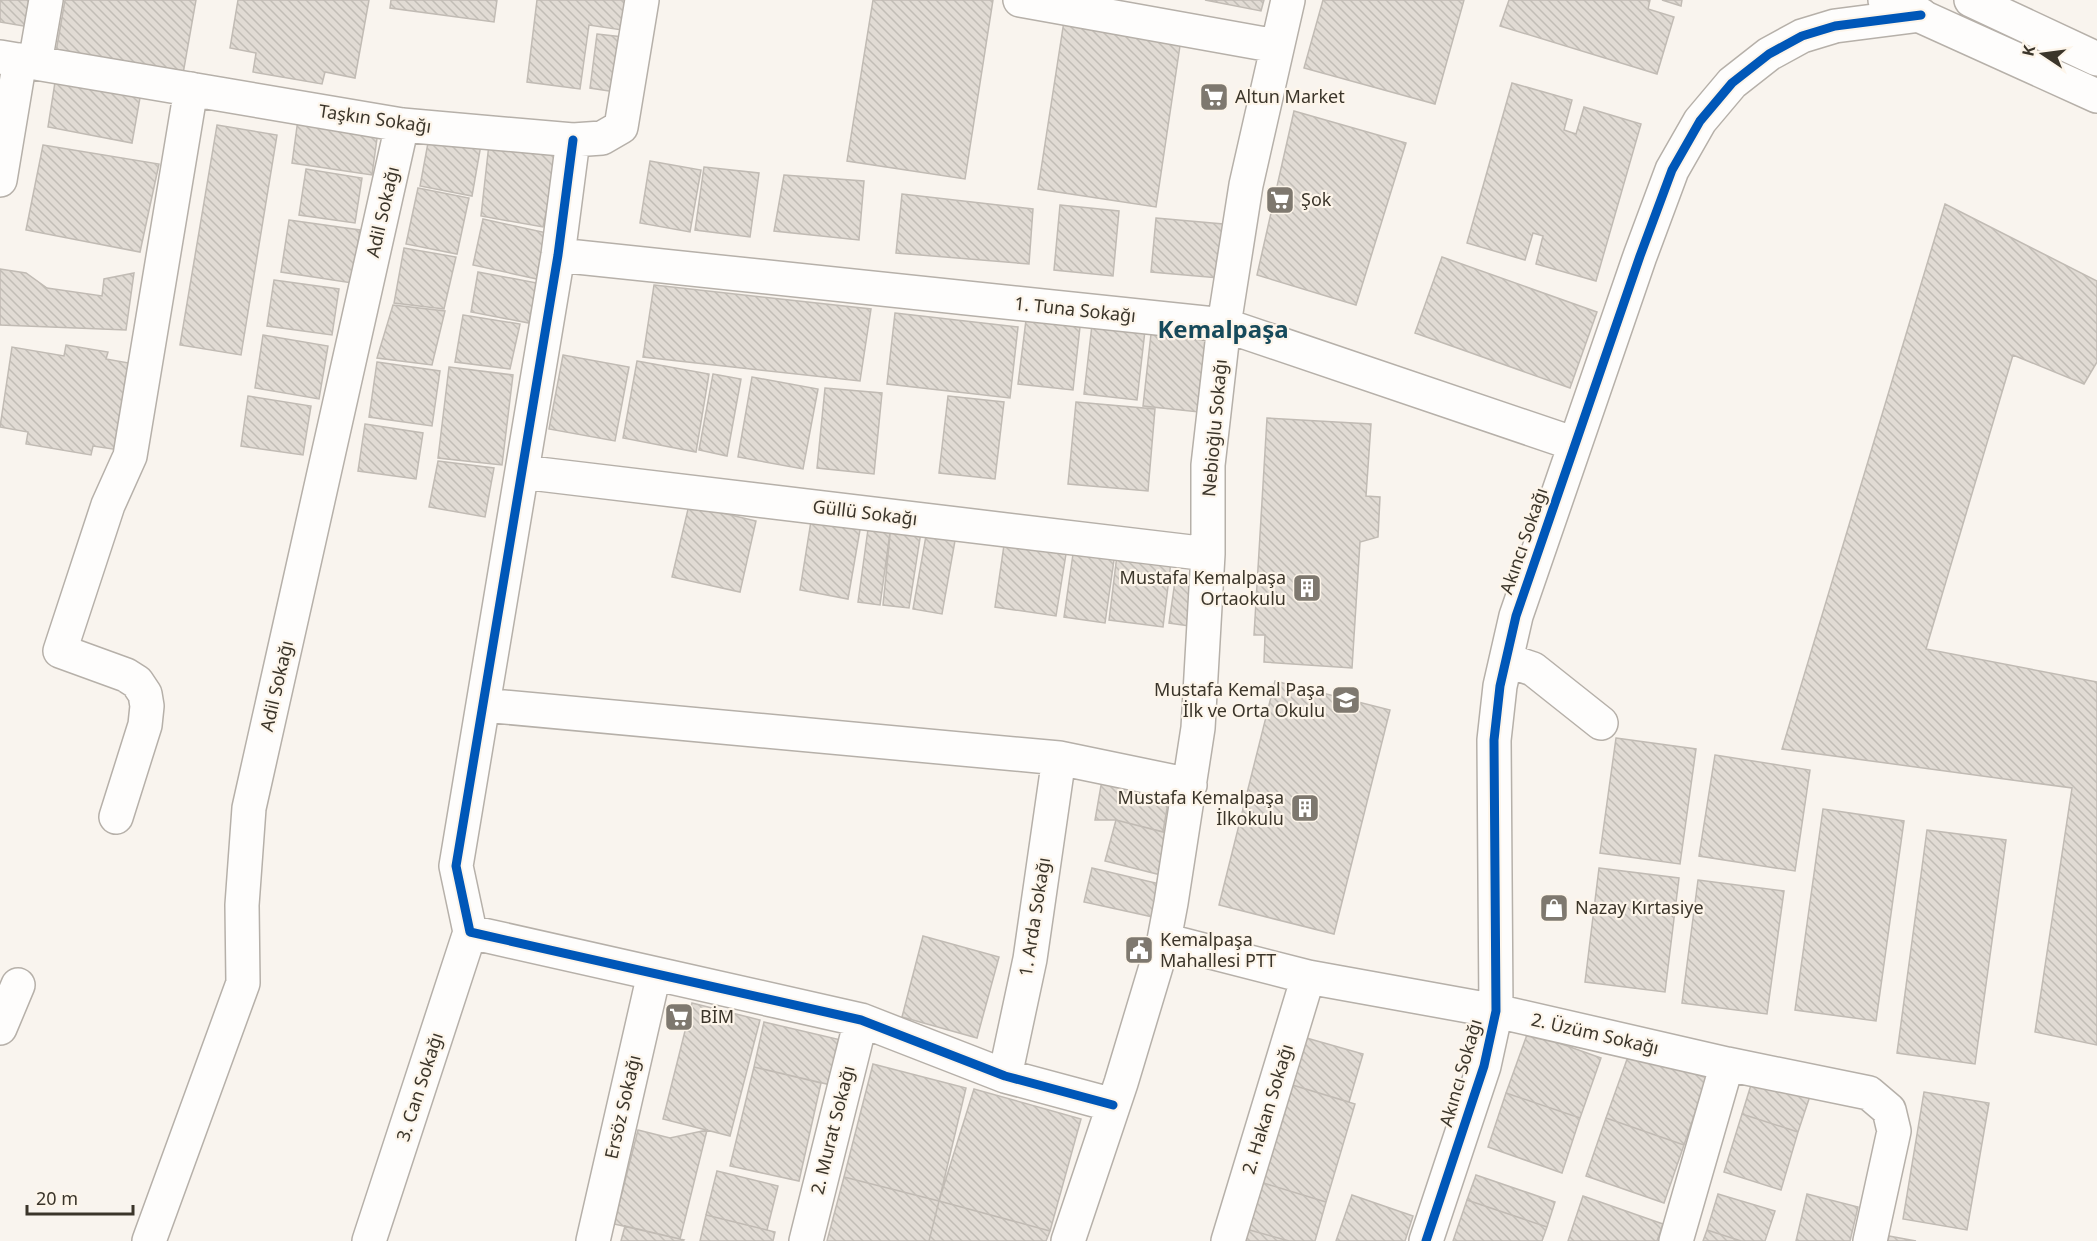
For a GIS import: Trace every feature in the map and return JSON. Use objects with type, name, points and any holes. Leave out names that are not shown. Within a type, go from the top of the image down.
[{"type":"street","points":[[0,180],[18,60],[46,0]]},
{"type":"street","name":"Taşkın Sokağı","points":[[18,60],[402,125],[573,140],[602,138],[621,127],[642,0]]},
{"type":"street","points":[[1020,0],[1276,46]]},
{"type":"street","name":"Nebioğlu Sokağı","points":[[1068,1241],[1164,940],[1198,728],[1208,554],[1208,465],[1224,325],[1246,185],[1288,0]]},
{"type":"street","points":[[1885,0],[2093,98]]},
{"type":"street","points":[[1971,0],[2085,53]]},
{"type":"street","points":[[2023,0],[2085,53]]},
{"type":"street","name":"Akıncı Sokağı","points":[[1426,1241],[1484,1066],[1496,1011],[1494,740],[1500,686],[1516,616],[1672,170],[1700,121],[1732,83],[1769,54],[1802,36],[1835,26],[1921,15]]},
{"type":"street","points":[[116,817],[145,725],[147,705],[145,694],[137,682],[126,675],[60,651],[108,505],[130,456],[191,89]]},
{"type":"street","name":"Adil Sokağı","points":[[149,1241],[243,983],[242,904],[249,808],[402,125]]},
{"type":"street","points":[[573,140],[558,255],[456,866],[470,932],[861,1020],[1005,1076],[1113,1105]]},
{"type":"street","name":"1. Tuna Sokağı","points":[[558,255],[1224,325],[1575,444]]},
{"type":"street","name":"Güllü Sokağı","points":[[522,472],[1208,554]]},
{"type":"street","points":[[1506,660],[1533,669],[1601,723]]},
{"type":"street","points":[[483,705],[1059,758],[1190,785]]},
{"type":"street","name":"1. Arda Sokağı","points":[[1005,1076],[1029,959],[1059,758]]},
{"type":"street","name":"3. Can Sokağı","points":[[369,1241],[470,932]]},
{"type":"street","name":"2. Üzüm Sokağı","points":[[1164,940],[1308,977],[1496,1011],[1727,1064],[1869,1093],[1889,1110],[1894,1131],[1870,1241]]},
{"type":"street","name":"Ersöz Sokağı","points":[[593,1241],[654,974]]},
{"type":"street","name":"2. Hakan Sokağı","points":[[1228,1241],[1308,977]]},
{"type":"street","points":[[0,1028],[18,985]]},
{"type":"street","name":"2. Murat Sokağı","points":[[806,1241],[861,1020]]},
{"type":"street","points":[[1676,1241],[1727,1064]]},
{"type":"building","points":[[0,0],[34,0],[29,27],[0,22]]},
{"type":"building","points":[[65,0],[196,0],[183,74],[56,52]]},
{"type":"building","points":[[238,0],[369,0],[355,78],[325,72],[322,84],[253,72],[256,53],[230,48]]},
{"type":"building","points":[[391,0],[497,0],[494,22],[390,8]]},
{"type":"building","points":[[537,0],[626,0],[622,30],[589,25],[580,89],[527,82]]},
{"type":"building","points":[[873,0],[993,0],[965,179],[847,161]]},
{"type":"building","points":[[1205,0],[1264,0],[1261,11]]},
{"type":"building","points":[[1323,0],[1464,0],[1435,104],[1304,68]]},
{"type":"building","points":[[1509,0],[1650,0],[1648,9],[1674,17],[1657,74],[1500,26]]},
{"type":"building","points":[[1662,0],[1682,0],[1681,6]]},
{"type":"building","points":[[1064,21],[1181,39],[1156,207],[1038,189]]},
{"type":"building","points":[[597,34],[623,37],[615,92],[590,88]]},
{"type":"building","points":[[56,76],[141,92],[132,143],[48,127]]},
{"type":"building","points":[[1512,83],[1572,100],[1564,130],[1576,134],[1584,107],[1641,124],[1596,281],[1536,264],[1543,236],[1533,233],[1525,260],[1467,243]]},
{"type":"building","points":[[1294,111],[1406,143],[1356,305],[1257,275]]},
{"type":"building","points":[[299,112],[379,124],[372,175],[292,163]]},
{"type":"building","points":[[217,125],[277,135],[241,355],[180,345]]},
{"type":"building","points":[[430,132],[482,139],[472,196],[420,186]]},
{"type":"building","points":[[489,144],[559,152],[543,227],[481,216]]},
{"type":"building","points":[[43,145],[159,164],[140,252],[26,230]]},
{"type":"building","points":[[650,161],[701,170],[690,232],[640,223]]},
{"type":"building","points":[[704,167],[759,173],[750,237],[695,230]]},
{"type":"building","points":[[306,169],[362,178],[355,223],[299,215]]},
{"type":"building","points":[[784,175],[864,181],[859,240],[774,231]]},
{"type":"building","points":[[418,188],[469,198],[457,254],[406,244]]},
{"type":"building","points":[[902,194],[1033,209],[1029,264],[896,253]]},
{"type":"building","points":[[1945,204],[2097,281],[2097,362],[2084,384],[2013,355],[1926,649],[2097,682],[2097,1045],[2035,1032],[2072,788],[1782,749]]},
{"type":"building","points":[[1060,205],[1119,211],[1113,276],[1054,270]]},
{"type":"building","points":[[1156,218],[1223,224],[1219,278],[1151,272]]},
{"type":"building","points":[[483,219],[547,233],[537,279],[473,265]]},
{"type":"building","points":[[289,220],[360,230],[352,283],[281,272]]},
{"type":"building","points":[[404,248],[456,257],[444,309],[394,303]]},
{"type":"building","points":[[1442,257],[1597,312],[1570,388],[1415,333]]},
{"type":"building","points":[[0,269],[26,273],[47,288],[102,296],[104,279],[134,273],[126,330],[0,325]]},
{"type":"building","points":[[478,272],[537,283],[529,323],[471,312]]},
{"type":"building","points":[[274,280],[339,289],[332,335],[267,326]]},
{"type":"building","points":[[654,285],[871,309],[860,381],[643,357]]},
{"type":"building","points":[[393,305],[445,311],[432,365],[377,358]]},
{"type":"building","points":[[1027,312],[1081,318],[1073,390],[1018,384]]},
{"type":"building","points":[[895,313],[1018,327],[1010,398],[887,384]]},
{"type":"building","points":[[463,315],[520,324],[510,369],[455,362]]},
{"type":"building","points":[[1093,316],[1146,322],[1137,400],[1084,394]]},
{"type":"building","points":[[1152,325],[1208,331],[1199,412],[1143,406]]},
{"type":"building","points":[[263,335],[328,346],[319,399],[255,388]]},
{"type":"building","points":[[66,345],[108,352],[106,359],[140,365],[126,451],[93,446],[91,455],[26,444],[28,432],[0,427],[12,347],[64,356]]},
{"type":"building","points":[[563,355],[629,367],[615,441],[549,429]]},
{"type":"building","points":[[637,361],[709,374],[696,452],[623,438]]},
{"type":"building","points":[[377,362],[440,371],[432,426],[369,417]]},
{"type":"building","points":[[449,367],[513,375],[502,465],[438,458]]},
{"type":"building","points":[[713,374],[741,379],[727,456],[699,450]]},
{"type":"building","points":[[752,377],[818,389],[803,469],[738,457]]},
{"type":"building","points":[[825,388],[882,393],[874,474],[817,468]]},
{"type":"building","points":[[248,396],[311,406],[303,455],[241,446]]},
{"type":"building","points":[[948,396],[1004,402],[995,479],[939,473]]},
{"type":"building","points":[[1076,402],[1155,409],[1148,491],[1068,484]]},
{"type":"building","name":"Mustafa Kemalpaşa Ortaokulu","points":[[1267,418],[1371,424],[1366,496],[1380,497],[1378,537],[1360,542],[1352,668],[1264,662],[1265,635],[1254,635]]},
{"type":"building","points":[[365,424],[423,433],[416,479],[358,471]]},
{"type":"building","points":[[438,461],[494,468],[485,517],[429,507]]},
{"type":"building","points":[[689,505],[756,521],[740,592],[672,577]]},
{"type":"building","points":[[812,515],[861,524],[848,599],[800,590]]},
{"type":"building","points":[[869,522],[891,525],[880,605],[858,602]]},
{"type":"building","points":[[891,525],[921,532],[909,608],[883,605]]},
{"type":"building","points":[[927,530],[956,535],[942,614],[913,609]]},
{"type":"building","points":[[1075,540],[1116,546],[1105,623],[1064,617]]},
{"type":"building","points":[[1004,545],[1066,554],[1056,616],[995,607]]},
{"type":"building","points":[[1117,555],[1171,562],[1163,627],[1109,620]]},
{"type":"building","points":[[1176,574],[1196,577],[1189,626],[1169,623]]},
{"type":"building","name":"Mustafa Kemalpaşa İlkokulu","points":[[1275,681],[1390,710],[1334,934],[1219,905]]},
{"type":"building","points":[[1616,738],[1696,749],[1680,864],[1600,853]]},
{"type":"building","points":[[1715,755],[1810,770],[1795,871],[1699,856]]},
{"type":"building","points":[[1103,774],[1171,785],[1163,832],[1116,820],[1095,820]]},
{"type":"building","points":[[1823,809],[1904,821],[1876,1021],[1795,1010]]},
{"type":"building","points":[[1116,820],[1172,834],[1161,875],[1105,861]]},
{"type":"building","points":[[1927,830],[2006,840],[1975,1064],[1897,1053]]},
{"type":"building","points":[[1092,868],[1160,884],[1153,917],[1084,902]]},
{"type":"building","points":[[1599,868],[1679,878],[1665,992],[1585,982]]},
{"type":"building","points":[[1698,880],[1784,891],[1767,1014],[1682,1003]]},
{"type":"building","points":[[923,936],[999,957],[977,1038],[902,1017]]},
{"type":"building","points":[[692,1003],[760,1020],[730,1136],[663,1119]]},
{"type":"building","points":[[764,1022],[841,1040],[831,1085],[754,1067]]},
{"type":"building","points":[[1528,1032],[1601,1058],[1580,1118],[1506,1093]]},
{"type":"building","points":[[1303,1037],[1363,1054],[1349,1102],[1289,1084]]},
{"type":"building","points":[[1630,1051],[1707,1078],[1684,1145],[1606,1118]]},
{"type":"building","points":[[873,1064],[966,1088],[939,1201],[844,1177]]},
{"type":"building","points":[[754,1067],[821,1083],[799,1181],[730,1166]]},
{"type":"building","points":[[1755,1072],[1812,1090],[1798,1132],[1742,1114]]},
{"type":"building","points":[[1289,1084],[1355,1104],[1326,1202],[1260,1182]]},
{"type":"building","points":[[974,1089],[1081,1119],[1050,1231],[939,1201]]},
{"type":"building","points":[[1924,1092],[1989,1103],[1967,1230],[1903,1219]]},
{"type":"building","points":[[1506,1093],[1580,1118],[1562,1173],[1488,1147]]},
{"type":"building","points":[[1742,1114],[1798,1132],[1781,1190],[1724,1172]]},
{"type":"building","points":[[1606,1118],[1684,1145],[1664,1203],[1586,1176]]},
{"type":"building","points":[[638,1130],[670,1138],[707,1130],[680,1239],[614,1224]]},
{"type":"building","points":[[717,1171],[778,1186],[767,1230],[706,1215]]},
{"type":"building","points":[[1476,1175],[1555,1202],[1547,1227],[1467,1200]]},
{"type":"building","points":[[844,1177],[939,1201],[929,1241],[827,1241]]},
{"type":"building","points":[[1260,1182],[1326,1202],[1315,1241],[1289,1241],[1246,1229]]},
{"type":"building","points":[[1718,1194],[1775,1211],[1765,1241],[1741,1241],[1707,1230]]},
{"type":"building","points":[[1807,1194],[1858,1207],[1850,1241],[1796,1241]]},
{"type":"building","points":[[1352,1195],[1413,1216],[1405,1241],[1336,1241]]},
{"type":"building","points":[[1583,1196],[1663,1224],[1657,1241],[1568,1241]]},
{"type":"building","points":[[1467,1200],[1547,1227],[1542,1241],[1453,1241]]},
{"type":"building","points":[[939,1201],[1050,1231],[1046,1241],[929,1241]]},
{"type":"building","points":[[706,1215],[775,1232],[773,1241],[700,1241]]},
{"type":"building","points":[[625,1226],[684,1240],[621,1241]]},
{"type":"building","points":[[1246,1229],[1289,1241],[1243,1241]]},
{"type":"building","points":[[1707,1230],[1741,1241],[1703,1241]]},
{"type":"building","points":[[1889,1236],[1916,1241],[1888,1241]]},
{"type":"cycle path","points":[[1426,1241],[1484,1066],[1496,1011],[1494,740],[1500,686],[1516,616],[1640,256],[1672,170],[1700,121],[1732,83],[1769,54],[1802,36],[1835,26],[1921,15]]},
{"type":"cycle path","points":[[573,140],[558,255],[456,866],[470,932],[861,1020],[1005,1076],[1113,1105]]},
{"type":"place","name":"Altun Market","points":[[1214,97]]},
{"type":"place","name":"Şok","points":[[1280,200]]},
{"type":"place","name":"Mustafa Kemalpaşa Ortaokulu","points":[[1307,588]]},
{"type":"place","name":"Mustafa Kemal Paşa İlk ve Orta Okulu","points":[[1346,700]]},
{"type":"place","name":"Mustafa Kemalpaşa İlkokulu","points":[[1305,808]]},
{"type":"place","name":"Nazay Kırtasiye","points":[[1554,908]]},
{"type":"place","name":"Kemalpaşa Mahallesi PTT","points":[[1139,950]]},
{"type":"place","name":"BİM","points":[[679,1017]]},
{"type":"district","name":"Kemalpaşa","points":[[1223,330]]}]
